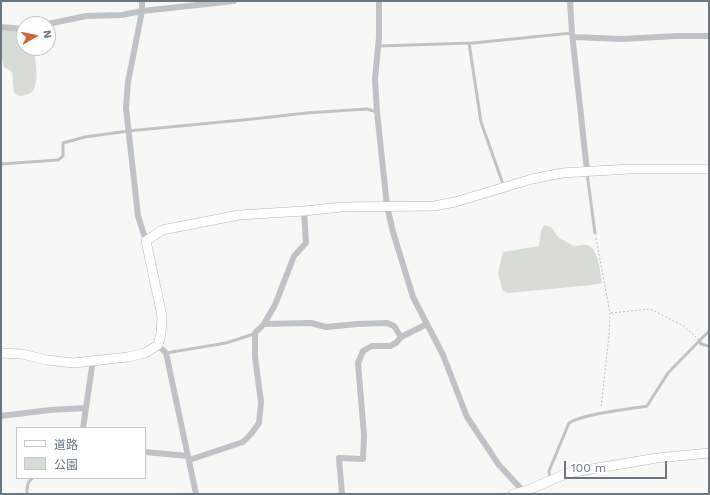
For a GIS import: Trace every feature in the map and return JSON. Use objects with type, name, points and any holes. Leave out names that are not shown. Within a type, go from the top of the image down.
[{"type":"street","points":[[1,353],[22,354],[47,360],[73,363],[128,357],[146,353],[158,345],[161,334],[162,316],[146,241],[138,216],[126,108],[128,82],[142,11],[142,1]]},
{"type":"street","points":[[56,22],[86,16],[122,15],[142,11],[234,1]]},
{"type":"street","points":[[379,1],[379,46],[376,79],[377,112],[387,206],[393,232],[413,297],[443,355],[467,417],[499,466],[525,492]]},
{"type":"street","points":[[570,1],[587,171]]},
{"type":"street","points":[[1,27],[16,28]]},
{"type":"street","points":[[573,35],[622,39],[709,36]]},
{"type":"street","points":[[146,241],[162,230],[239,215],[342,207],[434,206],[455,202],[532,179],[562,173],[587,171],[709,169]]},
{"type":"street","points":[[146,452],[189,458],[243,442],[259,423],[261,402],[255,356],[255,333],[264,324],[280,295],[294,256],[306,244],[304,211]]},
{"type":"street","points":[[264,324],[311,324],[326,328],[387,322],[394,326],[401,337]]},
{"type":"street","points":[[342,494],[339,458],[362,459],[364,435],[358,363],[363,351],[372,346],[390,346],[396,343],[401,337],[427,324]]},
{"type":"street","points":[[158,345],[166,353],[196,494]]},
{"type":"street","points":[[83,427],[93,360]]},
{"type":"street","points":[[1,416],[50,410],[86,408]]},
{"type":"street","points":[[513,494],[525,492],[568,473],[657,458],[709,453]]},
{"type":"lane","points":[[379,46],[470,43],[573,35]]},
{"type":"lane","points":[[470,43],[481,122],[504,188]]},
{"type":"lane","points":[[1,164],[58,160],[63,156],[63,143],[67,141],[128,131],[253,120],[306,113],[367,109],[377,112]]},
{"type":"lane","points":[[587,171],[595,233]]},
{"type":"lane","points":[[550,480],[549,471],[569,424],[574,420],[600,414],[647,406],[668,372],[709,331]]},
{"type":"lane","points":[[166,353],[226,343],[255,333]]},
{"type":"lane","points":[[699,340],[702,344],[709,346]]},
{"type":"lane","points":[[27,494],[28,484],[32,479]]},
{"type":"path","points":[[595,233],[610,313],[600,414]]},
{"type":"path","points":[[610,313],[650,309],[682,326],[699,340]]},
{"type":"green space","points":[[1,29],[16,30],[16,56],[35,56],[36,83],[32,92],[20,96],[14,93],[12,72],[4,67],[1,56]]},
{"type":"green space","points":[[544,225],[551,227],[559,238],[574,246],[587,245],[591,247],[598,261],[602,283],[508,293],[503,291],[498,273],[503,252],[539,246],[541,231]]}]
